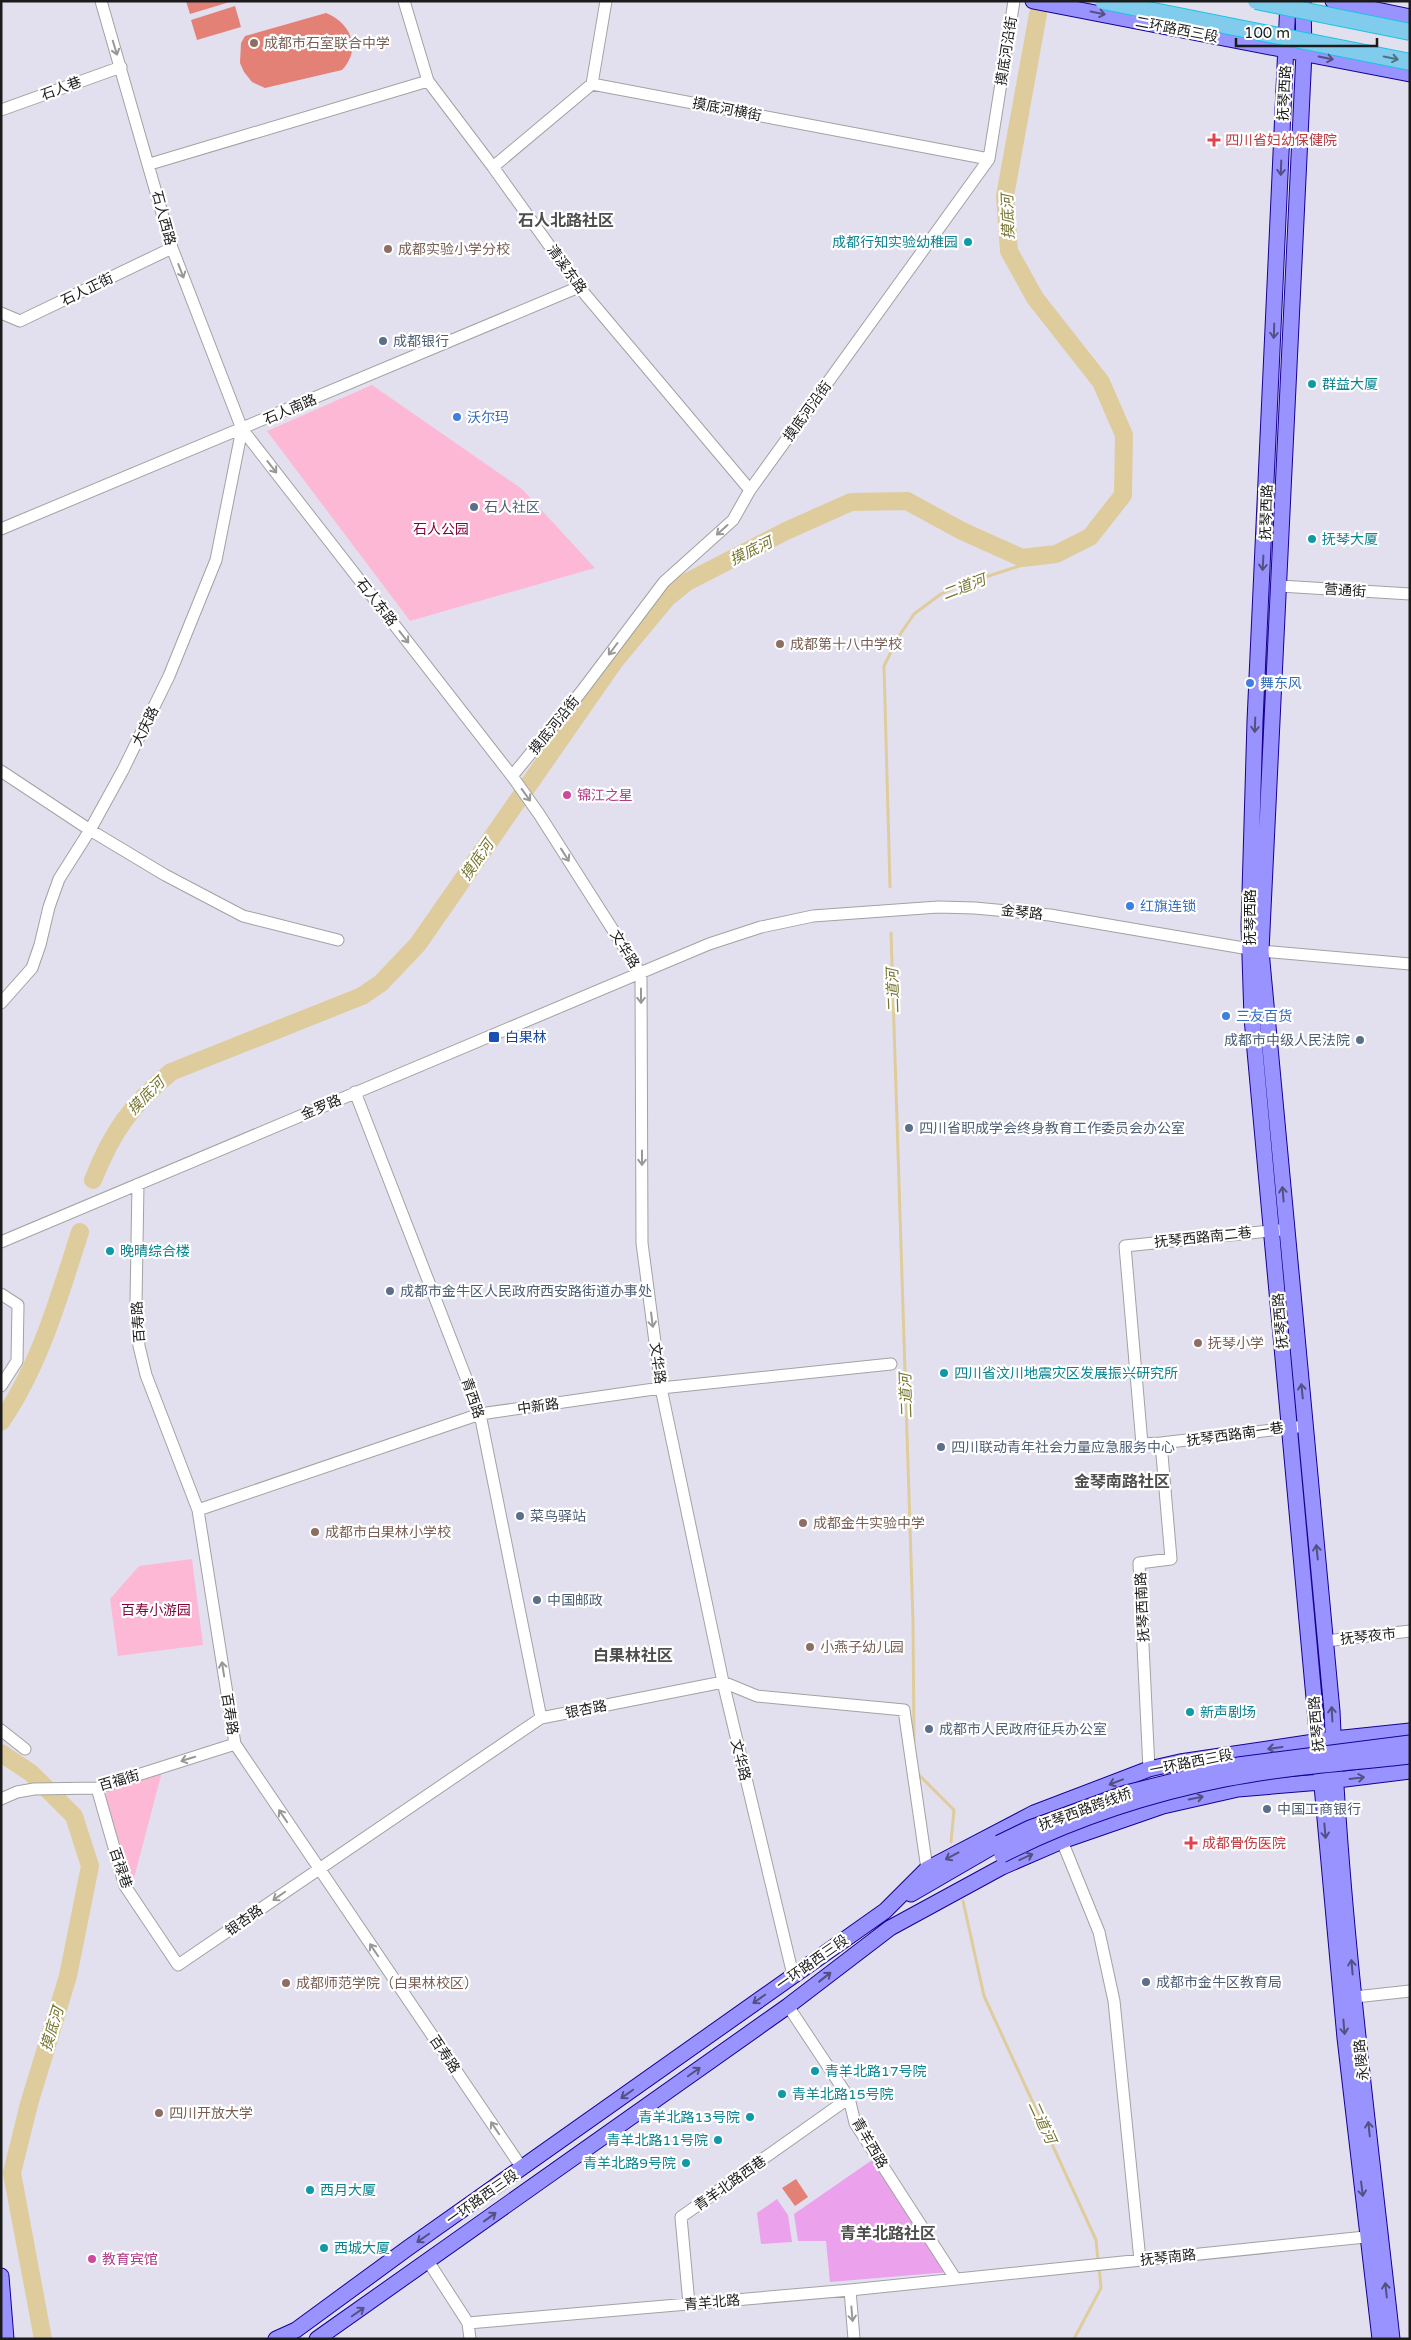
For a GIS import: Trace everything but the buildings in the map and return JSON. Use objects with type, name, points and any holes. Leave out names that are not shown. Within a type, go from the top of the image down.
[{"type":"highway","points":[[1103,1],[1410,62]]},
{"type":"highway","points":[[1256,1],[1410,32]]},
{"type":"main road","name":"二环路西三段","points":[[1033,1],[1410,74]]},
{"type":"main road","name":"抚琴西路","points":[[1288,1],[1255,720],[1255,950],[1326,1640],[1334,1739],[1328,1781]]},
{"type":"main road","name":"抚琴西路","points":[[1303,1],[1304,53],[1280,586],[1252,1018],[1276,1230],[1318,1742],[1328,1781]]},
{"type":"main road","points":[[1333,1],[1410,17]]},
{"type":"main road","name":"一环路西三段","points":[[276,2339],[290,2334],[885,1911],[927,1869],[1034,1814],[1150,1769],[1180,1762],[1334,1739],[1410,1731]]},
{"type":"main road","name":"抚琴西路跨线桥","points":[[1000,1849],[1030,1828],[1126,1793],[1238,1765],[1410,1743]]},
{"type":"main road","name":"抚琴西路跨线桥","points":[[1000,1849],[1151,1798],[1224,1779],[1410,1756]]},
{"type":"main road","name":"一环路西三段","points":[[317,2339],[788,2006],[890,1928],[1002,1867],[1062,1841],[1111,1823],[1173,1804],[1238,1789],[1410,1771]]},
{"type":"main road","name":"永陵路","points":[[1328,1781],[1355,1997],[1380,2339]]},
{"type":"main road","name":"永陵路","points":[[1328,1781],[1344,2038],[1374,2237],[1392,2339]]},
{"type":"main road","points":[[885,1911],[934,1880],[1000,1849]]},
{"type":"main road","points":[[890,1928],[1000,1849]]},
{"type":"main road","points":[[1,2276],[6,2339]]},
{"type":"street","name":"石人西路","points":[[101,1],[150,164],[172,248],[242,429]]},
{"type":"street","name":"清溪东路","points":[[404,1],[428,81],[580,287],[750,490]]},
{"type":"street","points":[[493,167],[592,84],[606,1]]},
{"type":"street","name":"摸底河沿街","points":[[512,776],[581,692],[664,582],[733,520],[750,490],[989,159],[1014,1]]},
{"type":"street","name":"石人巷","points":[[1,110],[121,67]]},
{"type":"street","points":[[150,164],[428,81]]},
{"type":"street","name":"摸底河横街","points":[[592,84],[989,159]]},
{"type":"street","name":"石人正街","points":[[1,313],[20,321],[172,248]]},
{"type":"street","name":"石人南路","points":[[1,529],[580,287]]},
{"type":"street","name":"石人东路","points":[[242,429],[512,776]]},
{"type":"street","name":"大庆路","points":[[1,1003],[32,968],[49,907],[60,879],[123,770],[169,676],[216,560],[242,429]]},
{"type":"street","name":"营通街","points":[[1280,586],[1410,594]]},
{"type":"street","points":[[1,771],[90,830],[165,875],[243,916],[338,940]]},
{"type":"street","name":"文华路","points":[[512,776],[539,814],[641,974],[642,1243],[661,1388],[723,1682],[793,1975]]},
{"type":"street","name":"金琴路","points":[[641,974],[710,944],[761,926],[813,916],[938,906],[1050,915],[1255,950],[1410,964]]},
{"type":"street","name":"金罗路","points":[[1,1242],[641,974]]},
{"type":"street","name":"青西路","points":[[356,1092],[480,1414],[541,1718]]},
{"type":"street","name":"百寿路","points":[[138,1184],[136,1303],[139,1346],[146,1375],[198,1510],[235,1744],[522,2168]]},
{"type":"street","name":"抚琴西路南二巷","points":[[1142,1444],[1125,1246],[1276,1230]]},
{"type":"street","points":[[1,1294],[18,1305],[16,1361],[1,1386]]},
{"type":"street","name":"中新路","points":[[198,1510],[480,1414],[661,1388],[891,1364]]},
{"type":"street","name":"抚琴西路南一巷","points":[[1142,1444],[1293,1426]]},
{"type":"street","name":"抚琴西南路","points":[[1150,1769],[1139,1564],[1171,1559],[1161,1443]]},
{"type":"street","name":"抚琴夜市","points":[[1326,1640],[1410,1631]]},
{"type":"street","points":[[723,1682],[757,1696],[904,1710],[927,1869]]},
{"type":"street","name":"银杏路","points":[[178,1965],[541,1718],[723,1682]]},
{"type":"street","points":[[1,1730],[25,1749]]},
{"type":"street","name":"百福街","points":[[1,1799],[17,1792],[34,1789],[97,1788],[235,1744]]},
{"type":"street","name":"百禄巷","points":[[97,1788],[125,1886],[178,1965]]},
{"type":"street","points":[[1062,1841],[1099,1932],[1114,2001],[1140,2260]]},
{"type":"street","points":[[1355,1997],[1410,1991]]},
{"type":"street","name":"青羊西路","points":[[788,2006],[849,2098],[855,2122],[955,2278]]},
{"type":"street","name":"青羊北路西巷","points":[[689,2304],[682,2217],[849,2098]]},
{"type":"street","name":"抚琴南路","points":[[955,2278],[1374,2237]]},
{"type":"street","points":[[428,2261],[468,2324],[470,2339]]},
{"type":"street","name":"青羊北路","points":[[468,2324],[850,2290],[955,2278]]},
{"type":"street","points":[[850,2290],[854,2339]]},
{"type":"shaded area","points":[[186,1],[233,1],[190,14]]},
{"type":"shaded area","points":[[235,6],[241,27],[197,40],[191,20]]},
{"type":"shaded area","points":[[326,13],[342,23],[351,37],[351,54],[342,70],[265,88],[252,82],[240,63],[241,43],[245,36]]},
{"type":"shaded area","points":[[875,2158],[949,2272],[830,2282],[826,2241],[798,2241],[794,2214]]},
{"type":"shaded area","points":[[796,2179],[808,2197],[795,2206],[782,2188]]},
{"type":"shaded area","points":[[777,2199],[788,2215],[792,2242],[761,2244],[757,2213]]},
{"type":"green space","name":"石人公园","points":[[372,385],[522,489],[595,568],[410,621],[267,431]]},
{"type":"green space","name":"百寿小游园","points":[[192,1559],[203,1645],[118,1656],[110,1599],[139,1566]]},
{"type":"green space","points":[[162,1772],[133,1882],[104,1799],[108,1790]]},
{"type":"waterway","name":"摸底河","points":[[93,1180],[115,1133],[124,1120],[145,1096],[171,1072],[362,996],[381,983],[418,944],[614,662],[667,598],[687,582],[786,531],[851,502],[907,501],[962,531],[1022,558],[1056,554],[1090,537],[1123,495],[1124,435],[1101,382],[1035,298],[1009,251],[1005,196],[1038,14]]},
{"type":"waterway","name":"二道河","points":[[890,887],[884,666],[899,636],[914,614],[941,594],[958,586],[1056,554]]},
{"type":"waterway","name":"二道河","points":[[891,933],[913,1621],[914,1742]]},
{"type":"waterway","name":"摸底河","points":[[1,1422],[15,1400],[38,1354],[80,1232]]},
{"type":"waterway","name":"摸底河","points":[[1,1753],[31,1773],[74,1816],[90,1866],[68,1976],[29,2104],[12,2173],[43,2339]]},
{"type":"waterway","name":"二道河","points":[[918,1774],[954,1810],[951,1842]]},
{"type":"waterway","name":"二道河","points":[[963,1901],[984,1996],[1096,2240],[1098,2261]]},
{"type":"waterway","name":"二道河","points":[[1074,2339],[1101,2288],[1099,2267]]},
{"type":"place","name":"成都市石室联合中学","points":[[254,43]]},
{"type":"place","name":"四川省妇幼保健院","points":[[1214,140]]},
{"type":"place","name":"成都行知实验幼稚园","points":[[968,242]]},
{"type":"place","name":"成都实验小学分校","points":[[388,249]]},
{"type":"place","name":"成都银行","points":[[383,341]]},
{"type":"place","name":"群益大厦","points":[[1312,384]]},
{"type":"place","name":"沃尔玛","points":[[457,417]]},
{"type":"place","name":"石人社区","points":[[474,507]]},
{"type":"place","name":"抚琴大厦","points":[[1312,539]]},
{"type":"place","name":"成都第十八中学校","points":[[780,644]]},
{"type":"place","name":"舞东风","points":[[1250,683]]},
{"type":"place","name":"锦江之星","points":[[567,795]]},
{"type":"place","name":"红旗连锁","points":[[1130,906]]},
{"type":"place","name":"三友百货","points":[[1226,1016]]},
{"type":"place","name":"白果林","points":[[494,1037]]},
{"type":"place","name":"成都市中级人民法院","points":[[1360,1040]]},
{"type":"place","name":"四川省职成学会终身教育工作委员会办公室","points":[[909,1128]]},
{"type":"place","name":"晚晴综合楼","points":[[110,1251]]},
{"type":"place","name":"成都市金牛区人民政府西安路街道办事处","points":[[390,1291]]},
{"type":"place","name":"抚琴小学","points":[[1198,1343]]},
{"type":"place","name":"四川省汶川地震灾区发展振兴研究所","points":[[944,1373]]},
{"type":"place","name":"四川联动青年社会力量应急服务中心","points":[[941,1447]]},
{"type":"place","name":"菜鸟驿站","points":[[520,1516]]},
{"type":"place","name":"成都金牛实验中学","points":[[803,1523]]},
{"type":"place","name":"成都市白果林小学校","points":[[315,1532]]},
{"type":"place","name":"中国邮政","points":[[537,1600]]},
{"type":"place","name":"小燕子幼儿园","points":[[810,1647]]},
{"type":"place","name":"新声剧场","points":[[1190,1712]]},
{"type":"place","name":"成都市人民政府征兵办公室","points":[[929,1729]]},
{"type":"place","name":"中国工商银行","points":[[1267,1809]]},
{"type":"place","name":"成都骨伤医院","points":[[1191,1843]]},
{"type":"place","name":"成都市金牛区教育局","points":[[1146,1982]]},
{"type":"place","name":"成都师范学院（白果林校区）","points":[[286,1983]]},
{"type":"place","name":"青羊北路17号院","points":[[815,2071]]},
{"type":"place","name":"青羊北路15号院","points":[[782,2094]]},
{"type":"place","name":"四川开放大学","points":[[159,2113]]},
{"type":"place","name":"青羊北路13号院","points":[[750,2117]]},
{"type":"place","name":"青羊北路11号院","points":[[718,2140]]},
{"type":"place","name":"青羊北路9号院","points":[[686,2163]]},
{"type":"place","name":"西月大厦","points":[[310,2190]]},
{"type":"place","name":"西城大厦","points":[[324,2248]]},
{"type":"place","name":"教育宾馆","points":[[92,2259]]},
{"type":"district","name":"石人北路社区","points":[[566,220]]},
{"type":"district","name":"金琴南路社区","points":[[1122,1481]]},
{"type":"district","name":"白果林社区","points":[[633,1655]]},
{"type":"district","name":"青羊北路社区","points":[[888,2233]]}]
